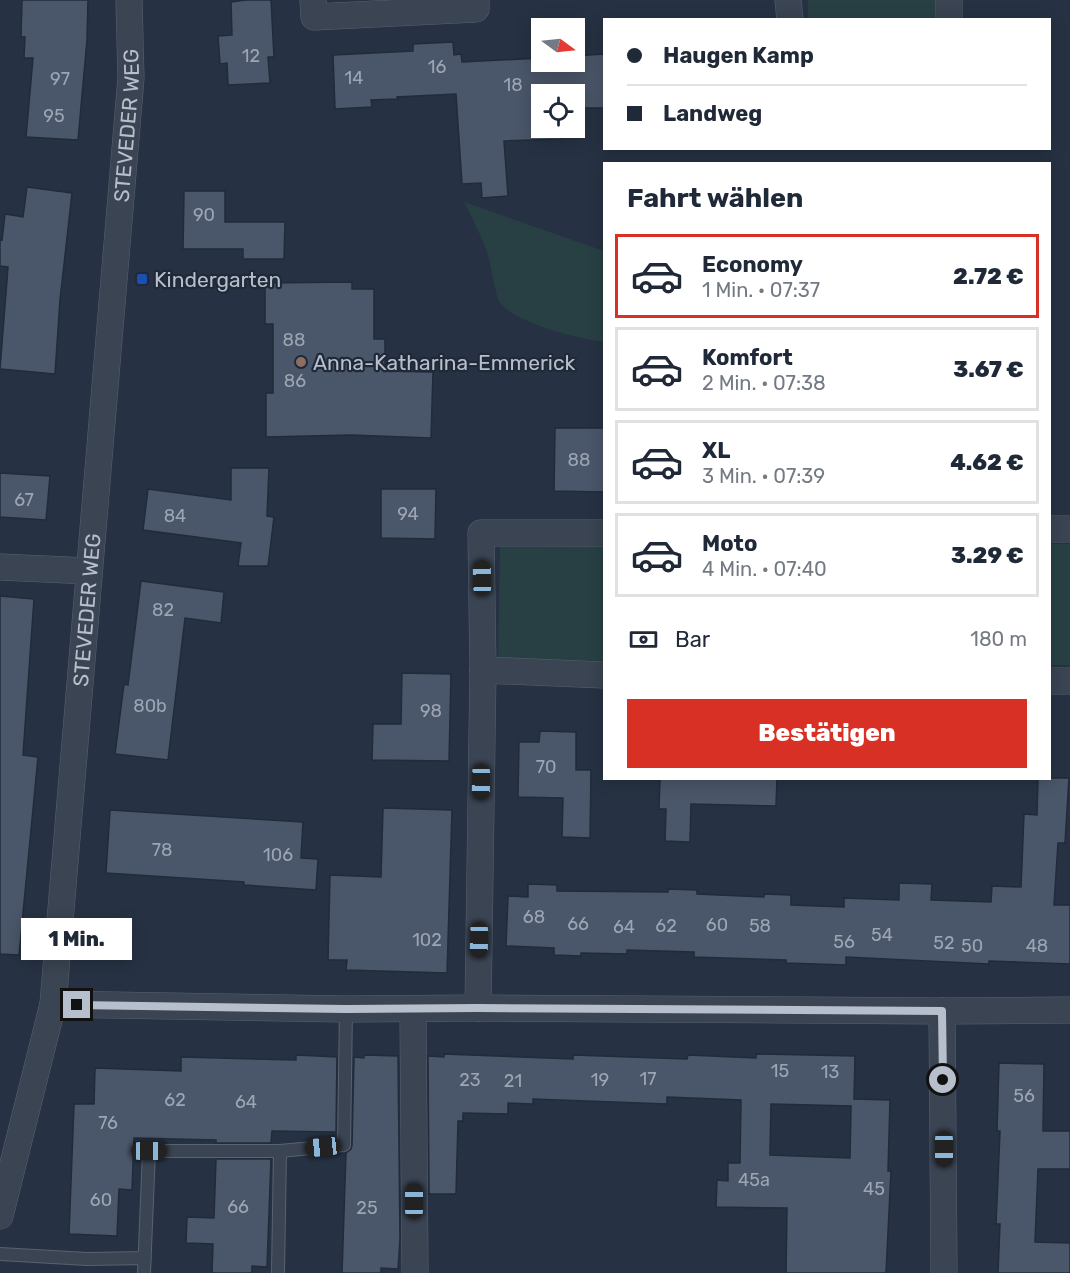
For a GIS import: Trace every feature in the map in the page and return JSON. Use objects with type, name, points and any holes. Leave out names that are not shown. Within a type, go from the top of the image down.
[{"type":"street","name":"STEVEDER WEG","points":[[0,1216],[53,1004],[131,78],[129,0]]},
{"type":"street","points":[[313,0],[314,17],[476,9],[476,0]]},
{"type":"street","points":[[788,0],[790,18]]},
{"type":"street","points":[[949,0],[949,18]]},
{"type":"street","points":[[1051,529],[1070,529]]},
{"type":"street","points":[[478,1008],[483,670],[482,533],[603,533]]},
{"type":"street","points":[[0,567],[88,571]]},
{"type":"street","points":[[483,670],[603,675]]},
{"type":"street","points":[[1051,681],[1070,681]]},
{"type":"street","points":[[53,1004],[413,1010],[478,1008],[1070,1010]]},
{"type":"street","points":[[413,1010],[415,1273]]},
{"type":"street","points":[[942,1011],[944,1273]]},
{"type":"lane","points":[[144,1273],[149,1151],[280,1151],[344,1145],[346,1009]]},
{"type":"lane","points":[[278,1273],[280,1151]]},
{"type":"lane","points":[[0,1254],[87,1259],[145,1258]]},
{"type":"green space","points":[[808,0],[937,0],[937,18],[808,18]]},
{"type":"green space","points":[[464,202],[603,251],[603,342],[547,329],[506,309],[499,301],[487,252]]},
{"type":"green space","points":[[1051,544],[1070,544],[1070,665],[1051,665]]},
{"type":"green space","points":[[603,546],[603,661],[498,658],[500,547]]},
{"type":"building","points":[[22,0],[88,0],[87,40],[78,140],[26,137],[33,58],[24,58],[25,37],[21,37]]},
{"type":"building","points":[[271,0],[274,57],[268,57],[270,83],[228,85],[227,63],[220,64],[218,36],[232,35],[231,2]]},
{"type":"building","points":[[453,42],[454,55],[461,54],[462,62],[531,59],[531,72],[585,72],[585,55],[603,54],[603,108],[585,108],[585,84],[531,84],[531,138],[561,139],[504,141],[508,196],[482,198],[481,183],[462,184],[456,94],[371,100],[372,107],[335,109],[333,55],[413,51],[413,44]]},
{"type":"building","points":[[27,187],[72,193],[60,300],[55,374],[0,369],[8,267],[0,266],[0,239],[2,240],[5,214],[23,217]]},
{"type":"building","points":[[184,191],[225,191],[225,222],[285,222],[284,259],[243,259],[243,249],[183,249]]},
{"type":"building","points":[[352,282],[352,289],[374,289],[374,339],[385,339],[385,371],[433,372],[431,438],[351,435],[266,437],[266,393],[273,393],[273,324],[265,324],[265,283]]},
{"type":"building","points":[[555,428],[603,428],[603,492],[554,491]]},
{"type":"building","points":[[231,468],[269,468],[267,516],[274,517],[268,566],[238,566],[241,543],[143,530],[148,489],[231,500]]},
{"type":"building","points":[[0,473],[50,476],[46,520],[0,517]]},
{"type":"building","points":[[381,489],[436,489],[435,539],[381,538]]},
{"type":"building","points":[[141,581],[224,592],[221,623],[185,618],[168,760],[115,754],[124,684],[128,685]]},
{"type":"building","points":[[0,596],[34,599],[23,755],[38,757],[19,955],[0,954]]},
{"type":"building","points":[[402,673],[451,674],[449,761],[372,760],[373,724],[401,724]]},
{"type":"building","points":[[540,731],[576,732],[576,770],[591,770],[590,838],[562,837],[563,798],[518,797],[519,742],[539,742]]},
{"type":"building","points":[[1069,778],[1065,843],[1058,843],[1054,905],[1070,905],[1070,964],[989,961],[989,964],[846,957],[846,965],[786,963],[786,960],[694,957],[694,952],[627,950],[627,954],[554,955],[554,948],[506,946],[508,896],[528,897],[528,884],[557,885],[557,891],[668,892],[668,889],[697,890],[697,894],[764,897],[764,894],[791,895],[791,905],[844,907],[844,898],[899,900],[899,883],[932,884],[931,900],[991,902],[992,886],[1021,887],[1024,814],[1037,815],[1038,780]]},
{"type":"building","points":[[660,780],[777,780],[776,806],[691,804],[690,842],[665,841],[666,809],[659,809]]},
{"type":"building","points":[[383,808],[452,810],[447,973],[346,970],[347,960],[328,960],[330,875],[381,877]]},
{"type":"building","points":[[110,810],[303,822],[301,858],[318,859],[316,890],[244,885],[244,882],[106,873]]},
{"type":"building","points":[[444,1054],[573,1059],[573,1055],[687,1059],[688,1055],[756,1058],[756,1054],[855,1056],[854,1099],[890,1100],[888,1171],[891,1171],[886,1273],[786,1273],[787,1208],[716,1207],[717,1180],[728,1181],[728,1163],[740,1163],[741,1100],[667,1097],[667,1104],[533,1099],[533,1104],[508,1103],[508,1114],[463,1113],[463,1121],[458,1121],[456,1194],[429,1194],[428,1056],[444,1057]],"holes":[[[771,1104],[851,1106],[850,1158],[770,1155]]]},
{"type":"building","points":[[296,1055],[337,1057],[336,1132],[272,1131],[271,1143],[216,1143],[216,1140],[134,1138],[132,1190],[119,1189],[117,1236],[69,1234],[74,1104],[94,1104],[95,1068],[181,1071],[181,1057],[296,1060]]},
{"type":"building","points":[[364,1055],[398,1056],[400,1239],[398,1269],[381,1268],[381,1273],[342,1273],[346,1153],[352,1145],[354,1057],[364,1058]]},
{"type":"building","points":[[999,1063],[1044,1064],[1043,1131],[1070,1131],[1070,1169],[1038,1169],[1035,1242],[1070,1243],[1070,1273],[998,1273],[1000,1224],[996,1224],[1000,1131],[997,1131]]},
{"type":"building","points":[[216,1159],[271,1159],[267,1267],[252,1266],[252,1273],[212,1273],[213,1244],[186,1243],[187,1217],[214,1218]]},
{"type":"place","name":"Kindergarten","points":[[142,279]]},
{"type":"place","name":"Anna-Katharina-Emmerick","points":[[301,362]]},
{"type":"route","points":[[77,1005],[413,1010],[478,1008],[942,1011],[943,1080]]}]
